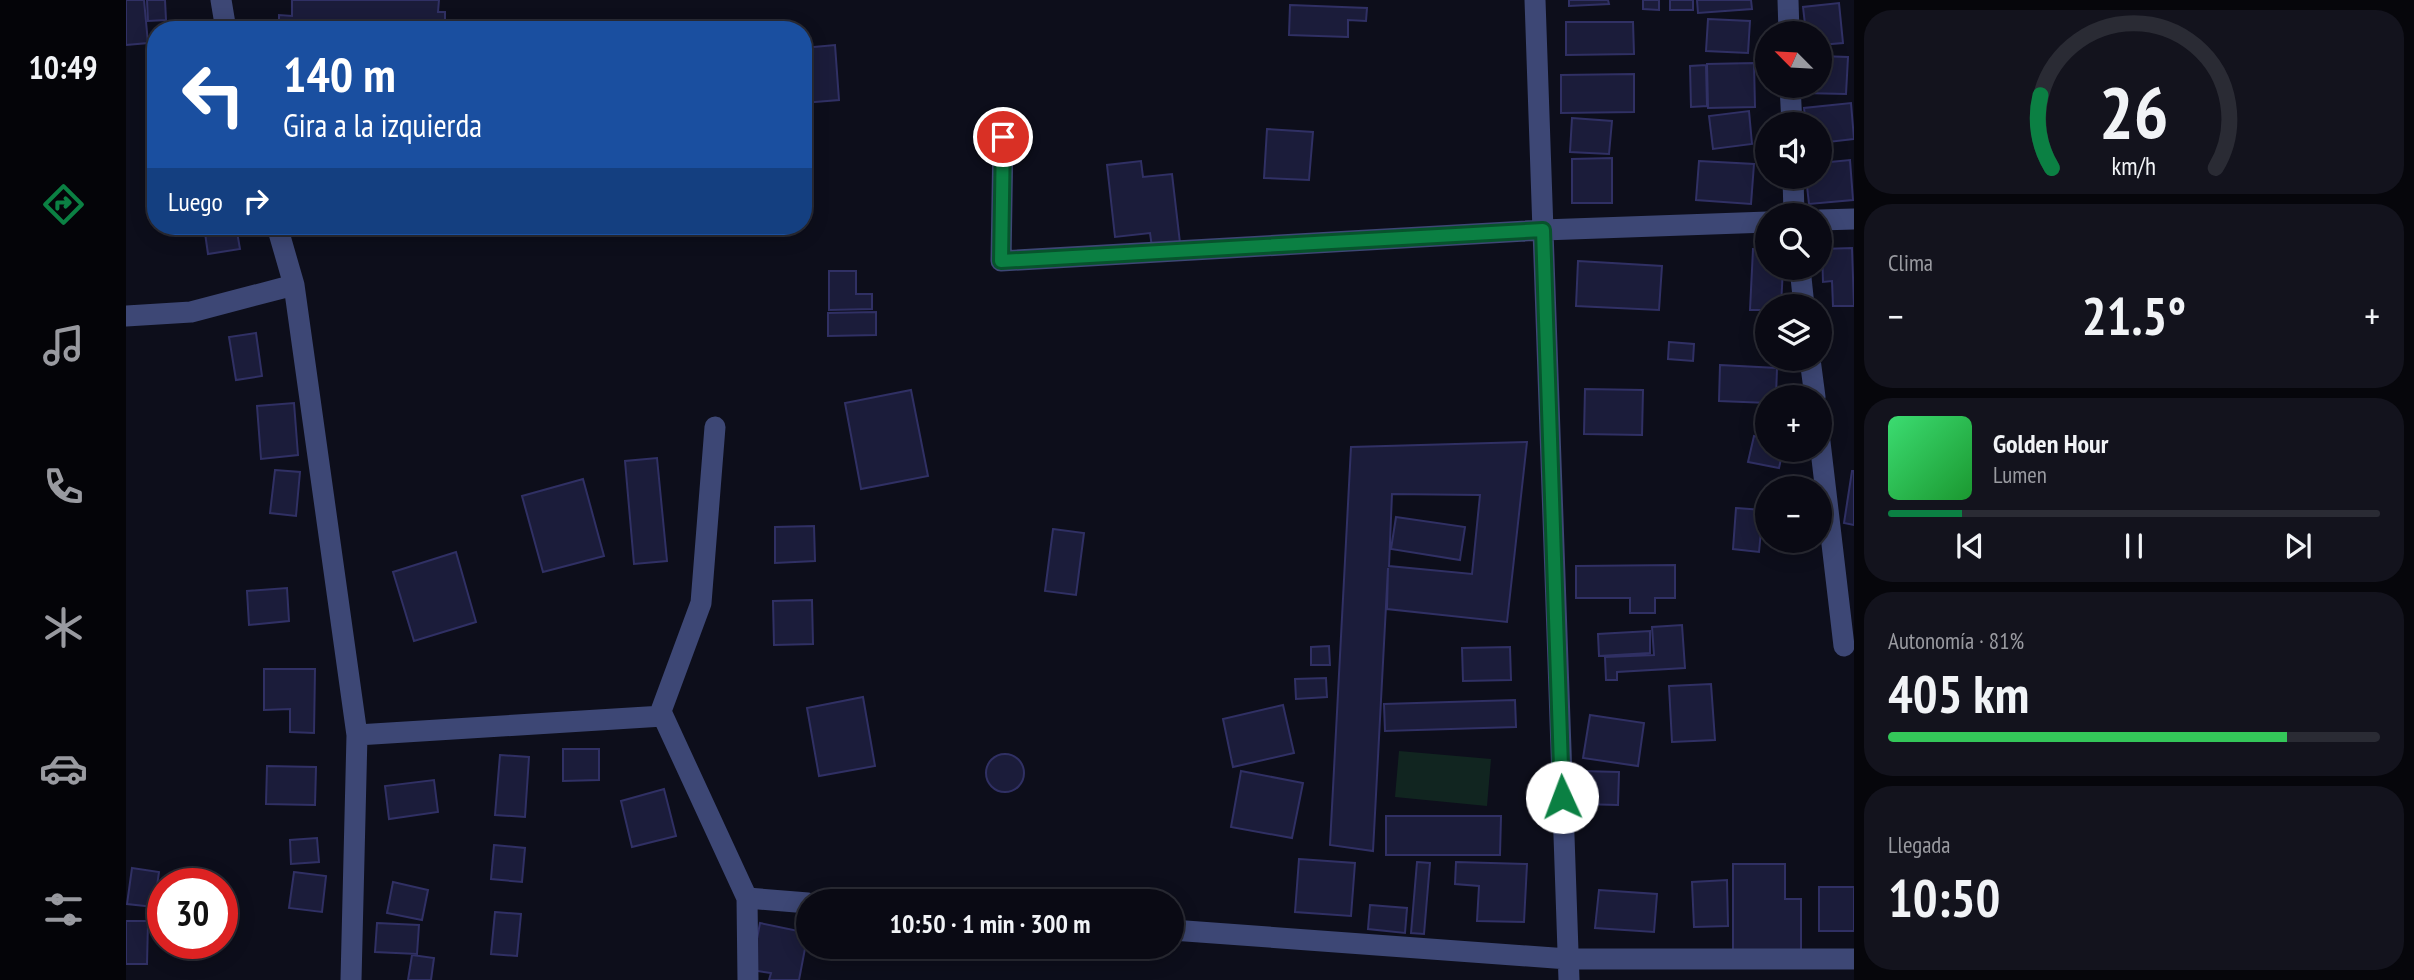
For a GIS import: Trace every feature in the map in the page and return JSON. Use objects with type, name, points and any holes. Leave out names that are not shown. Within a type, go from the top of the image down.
[{"type":"street","points":[[221,0],[224,21]]},
{"type":"street","points":[[1535,0],[1569,970]]},
{"type":"street","points":[[1788,0],[1789,21]]},
{"type":"street","points":[[1003,137],[1001,261],[1543,230],[1755,222]]},
{"type":"street","points":[[1832,220],[1854,219]]},
{"type":"street","points":[[280,235],[294,285],[357,735],[351,980]]},
{"type":"street","points":[[126,316],[191,312],[294,285]]},
{"type":"street","points":[[715,427],[701,603],[661,710],[747,898],[748,980]]},
{"type":"street","points":[[1822,462],[1844,646]]},
{"type":"street","points":[[357,735],[663,716]]},
{"type":"street","points":[[747,898],[796,901]]},
{"type":"street","points":[[1184,931],[1569,970],[1854,959]]},
{"type":"green space","points":[[1399,751],[1491,759],[1487,806],[1395,797]]},
{"type":"building","points":[[126,0],[144,0],[147,43],[126,45]]},
{"type":"building","points":[[147,0],[165,0],[166,20],[148,21]]},
{"type":"building","points":[[292,0],[439,0],[438,12],[445,12],[445,21],[279,21],[279,15],[292,16]]},
{"type":"building","points":[[1569,0],[1608,0],[1609,4],[1569,6]]},
{"type":"building","points":[[1643,0],[1659,0],[1659,10],[1643,9]]},
{"type":"building","points":[[1670,0],[1693,0],[1693,10],[1670,10]]},
{"type":"building","points":[[1697,0],[1751,0],[1752,9],[1698,13]]},
{"type":"building","points":[[1839,3],[1843,43],[1832,44],[1832,21],[1805,21],[1803,7]]},
{"type":"building","points":[[1290,5],[1367,8],[1366,21],[1348,20],[1348,37],[1289,35]]},
{"type":"building","points":[[1708,19],[1750,21],[1748,53],[1706,51]]},
{"type":"building","points":[[1566,22],[1633,22],[1634,54],[1566,55]]},
{"type":"building","points":[[835,45],[839,100],[812,102],[812,47]]},
{"type":"building","points":[[1832,56],[1848,57],[1846,94],[1832,94]]},
{"type":"building","points":[[1754,63],[1755,107],[1708,108],[1707,64]]},
{"type":"building","points":[[1706,65],[1707,106],[1691,107],[1690,66]]},
{"type":"building","points":[[1634,74],[1634,112],[1561,113],[1561,75]]},
{"type":"building","points":[[1851,103],[1854,139],[1832,142],[1832,112],[1804,112],[1804,108]]},
{"type":"building","points":[[1749,111],[1752,144],[1713,149],[1709,116]]},
{"type":"building","points":[[1572,118],[1612,121],[1609,154],[1570,152]]},
{"type":"building","points":[[1267,129],[1313,132],[1309,180],[1264,178]]},
{"type":"building","points":[[1612,158],[1612,203],[1572,203],[1572,159]]},
{"type":"building","points":[[1850,160],[1853,200],[1809,203],[1807,189],[1832,189],[1832,162]]},
{"type":"building","points":[[1141,161],[1143,177],[1172,174],[1180,243],[1152,247],[1150,233],[1115,237],[1107,165]]},
{"type":"building","points":[[1699,161],[1754,164],[1751,204],[1696,200]]},
{"type":"building","points":[[205,235],[238,235],[240,249],[208,254]]},
{"type":"building","points":[[1852,248],[1854,306],[1833,306],[1832,281],[1823,282],[1832,280],[1832,249]]},
{"type":"building","points":[[1755,249],[1755,280],[1782,280],[1782,294],[1755,294],[1755,310],[1750,310]]},
{"type":"building","points":[[1578,261],[1662,266],[1659,310],[1576,306]]},
{"type":"building","points":[[829,271],[856,271],[856,294],[872,294],[872,309],[829,310]]},
{"type":"building","points":[[876,312],[876,335],[828,336],[828,313]]},
{"type":"building","points":[[256,333],[262,376],[236,380],[229,337]]},
{"type":"building","points":[[1669,342],[1694,344],[1693,361],[1668,359]]},
{"type":"building","points":[[1720,365],[1755,367],[1755,371],[1777,371],[1776,385],[1755,385],[1755,402],[1719,401]]},
{"type":"building","points":[[1585,389],[1643,390],[1642,435],[1584,434]]},
{"type":"building","points":[[911,390],[928,476],[861,489],[845,403]]},
{"type":"building","points":[[294,403],[298,455],[261,459],[257,406]]},
{"type":"building","points":[[1754,436],[1755,462],[1780,462],[1779,468],[1748,462]]},
{"type":"building","points":[[1527,442],[1507,622],[1387,609],[1388,568],[1373,851],[1330,845],[1351,447]],"holes":[[[1392,494],[1480,495],[1472,574],[1389,566]]]},
{"type":"building","points":[[657,458],[667,561],[634,564],[625,461]]},
{"type":"building","points":[[275,470],[300,472],[296,516],[270,513]]},
{"type":"building","points":[[1854,471],[1854,525],[1844,523]]},
{"type":"building","points":[[583,479],[604,556],[543,572],[522,496]]},
{"type":"building","points":[[1736,508],[1755,509],[1755,552],[1733,549]]},
{"type":"building","points":[[1396,517],[1465,527],[1460,560],[1391,549]]},
{"type":"building","points":[[814,526],[815,561],[775,563],[775,527]]},
{"type":"building","points":[[1053,529],[1084,533],[1076,595],[1045,591]]},
{"type":"building","points":[[456,552],[476,622],[414,641],[393,572]]},
{"type":"building","points":[[1675,565],[1675,598],[1655,598],[1655,613],[1630,613],[1630,598],[1576,598],[1576,566]]},
{"type":"building","points":[[287,588],[289,621],[249,625],[247,591]]},
{"type":"building","points":[[812,600],[813,644],[774,645],[773,601]]},
{"type":"building","points":[[1682,625],[1685,668],[1617,672],[1617,680],[1606,680],[1605,657],[1654,655],[1652,627]]},
{"type":"building","points":[[1650,631],[1650,653],[1599,656],[1598,634]]},
{"type":"building","points":[[1329,646],[1330,665],[1311,665],[1311,647]]},
{"type":"building","points":[[1510,647],[1511,680],[1463,681],[1462,648]]},
{"type":"building","points":[[264,669],[315,669],[314,733],[290,732],[290,709],[264,710]]},
{"type":"building","points":[[1326,678],[1327,697],[1296,699],[1295,679]]},
{"type":"building","points":[[1711,684],[1715,740],[1672,742],[1669,686]]},
{"type":"building","points":[[863,697],[875,766],[819,776],[807,708]]},
{"type":"building","points":[[1515,700],[1516,727],[1385,731],[1384,704]]},
{"type":"building","points":[[1283,705],[1294,753],[1233,767],[1223,719]]},
{"type":"building","points":[[1590,715],[1644,723],[1638,766],[1583,758]]},
{"type":"building","points":[[563,749],[599,749],[599,780],[563,781]]},
{"type":"building","points":[[1005,754],[1019,759],[1024,773],[1019,787],[1005,792],[991,787],[986,773],[991,759]]},
{"type":"building","points":[[500,755],[529,757],[525,817],[495,815]]},
{"type":"building","points":[[267,766],[316,767],[315,805],[266,804]]},
{"type":"building","points":[[1241,771],[1303,783],[1292,838],[1231,827]]},
{"type":"building","points":[[1581,771],[1619,772],[1618,805],[1580,804]]},
{"type":"building","points":[[434,780],[438,812],[389,819],[385,786]]},
{"type":"building","points":[[664,789],[676,836],[632,847],[621,801]]},
{"type":"building","points":[[1386,816],[1501,816],[1500,855],[1386,855]]},
{"type":"building","points":[[317,838],[319,862],[291,864],[290,840]]},
{"type":"building","points":[[494,845],[525,848],[522,882],[491,879]]},
{"type":"building","points":[[1299,859],[1355,863],[1351,916],[1295,912]]},
{"type":"building","points":[[1417,862],[1430,863],[1424,934],[1411,933]]},
{"type":"building","points":[[1456,862],[1527,864],[1524,922],[1477,921],[1479,886],[1455,884]]},
{"type":"building","points":[[1733,864],[1785,864],[1785,899],[1801,899],[1801,950],[1733,950]]},
{"type":"building","points":[[132,868],[147,870],[147,906],[127,904]]},
{"type":"building","points":[[294,872],[326,876],[322,912],[289,908]]},
{"type":"building","points":[[1727,880],[1728,926],[1694,927],[1692,882]]},
{"type":"building","points":[[393,882],[428,890],[422,920],[387,913]]},
{"type":"building","points":[[1819,887],[1854,887],[1854,931],[1819,931]]},
{"type":"building","points":[[1599,890],[1657,894],[1654,932],[1595,928]]},
{"type":"building","points":[[1370,905],[1407,908],[1405,933],[1368,929]]},
{"type":"building","points":[[495,912],[521,914],[517,956],[491,954]]},
{"type":"building","points":[[126,921],[147,921],[147,964],[126,964]]},
{"type":"building","points":[[377,923],[419,925],[417,954],[375,952]]},
{"type":"building","points":[[760,923],[796,930],[796,959],[803,959],[799,980],[769,980],[771,973],[751,970]]},
{"type":"building","points":[[412,955],[434,958],[431,980],[408,980]]},
{"type":"route","points":[[1003,137],[1001,261],[1543,230],[1562,797]]}]
